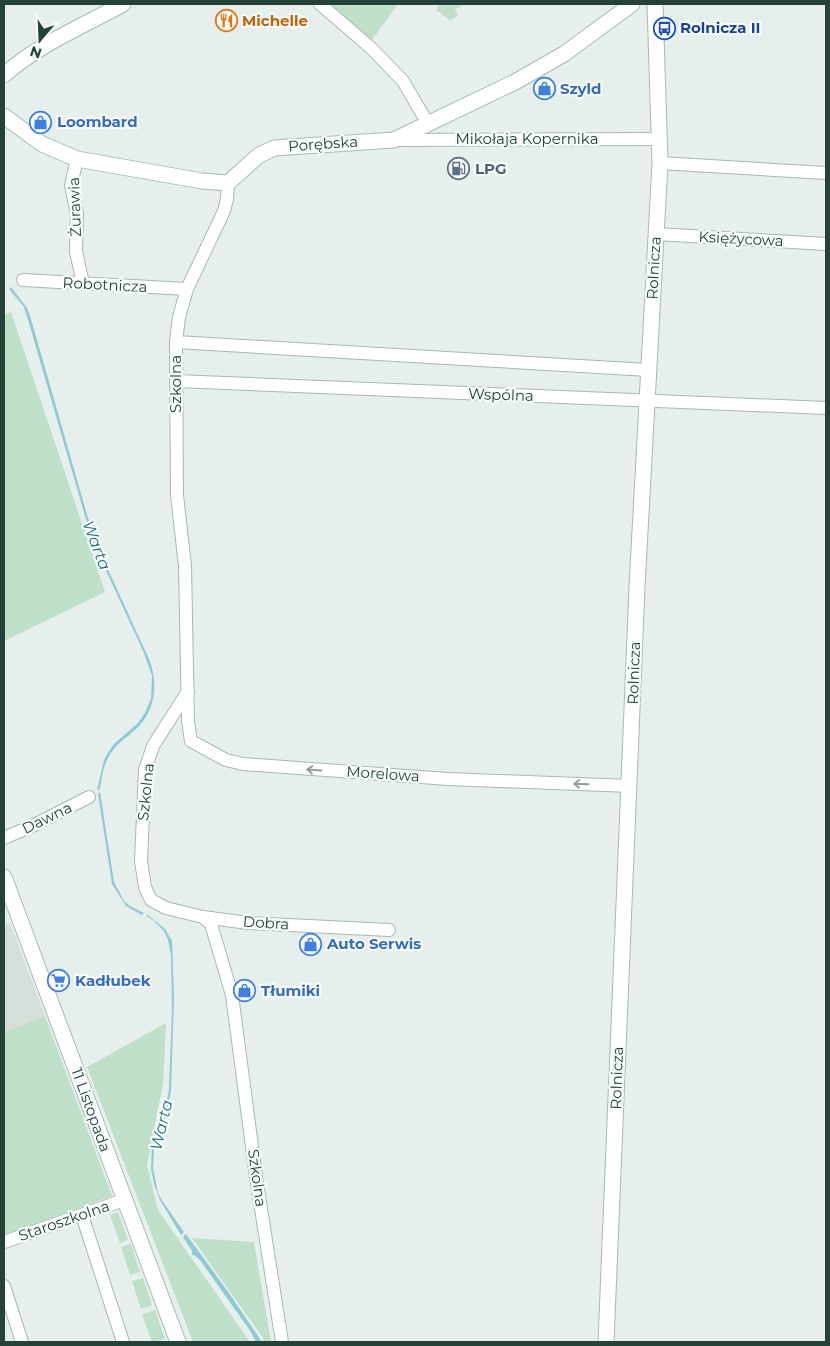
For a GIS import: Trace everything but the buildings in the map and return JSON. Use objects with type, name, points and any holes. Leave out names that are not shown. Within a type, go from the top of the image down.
[{"type":"street","points":[[4,74],[63,34],[123,4]]},
{"type":"street","points":[[320,4],[371,48],[403,82],[428,124]]},
{"type":"street","name":"Porębska","points":[[228,183],[258,156],[274,148],[394,140],[515,82],[564,54],[632,4]]},
{"type":"street","name":"Rolnicza","points":[[606,1342],[637,587],[660,163],[655,4]]},
{"type":"street","points":[[4,116],[42,144],[77,159],[202,181],[228,183]]},
{"type":"street","name":"Mikołaja Kopernika","points":[[394,140],[659,139]]},
{"type":"street","name":"Żurawia","points":[[77,159],[71,185],[77,214],[76,252],[83,283]]},
{"type":"street","points":[[660,163],[826,173]]},
{"type":"street","name":"Szkolna","points":[[228,183],[224,211],[187,289],[179,317],[176,342],[177,495],[185,566],[188,691],[153,746],[145,770],[141,861],[145,887],[151,900],[166,908],[204,916],[211,924],[232,994],[256,1177],[282,1342]]},
{"type":"street","name":"Księżycowa","points":[[656,234],[826,244]]},
{"type":"street","name":"Robotnicza","points":[[22,280],[187,289]]},
{"type":"street","points":[[176,342],[648,370]]},
{"type":"street","name":"Wspólna","points":[[176,381],[826,408]]},
{"type":"street","name":"Morelowa","points":[[188,691],[189,736],[191,741],[226,760],[243,764],[448,779],[630,786]]},
{"type":"street","name":"Dawna","points":[[4,838],[34,825],[89,796]]},
{"type":"street","name":"11 Listopada","points":[[4,878],[178,1342]]},
{"type":"street","name":"Dobra","points":[[204,916],[248,923],[389,930]]},
{"type":"street","name":"Staroszkolna","points":[[4,1242],[124,1200]]},
{"type":"street","points":[[82,1215],[123,1342]]},
{"type":"street","points":[[4,1286],[22,1342]]},
{"type":"shaded area","points":[[10,923],[45,1016],[4,1032],[4,925]]},
{"type":"green space","points":[[331,4],[398,4],[371,41]]},
{"type":"green space","points":[[440,4],[466,4],[455,9],[458,16],[450,20],[436,10]]},
{"type":"green space","points":[[11,312],[105,592],[4,641],[4,315]]},
{"type":"green space","points":[[45,1016],[112,1196],[4,1235],[4,1032]]},
{"type":"green space","points":[[166,1023],[163,1084],[147,1165],[158,1210],[250,1342],[193,1342],[87,1067]]},
{"type":"green space","points":[[118,1212],[128,1240],[120,1243],[110,1215]]},
{"type":"green space","points":[[192,1238],[254,1242],[271,1342],[264,1342]]},
{"type":"green space","points":[[131,1244],[140,1272],[130,1275],[121,1247]]},
{"type":"green space","points":[[143,1278],[152,1305],[141,1309],[132,1281]]},
{"type":"green space","points":[[155,1310],[165,1339],[152,1342],[142,1314]]},
{"type":"water","points":[[11,287],[27,308],[31,319],[94,539],[149,659],[154,676],[154,694],[145,718],[111,753],[104,768],[100,789],[97,790],[104,760],[109,751],[114,744],[138,723],[145,713],[151,699],[152,676],[144,653],[92,540],[24,307],[9,289]]},
{"type":"water","points":[[100,792],[114,882],[124,901],[144,913],[142,915],[126,906],[112,884],[98,794]]},
{"type":"water","name":"Warta","points":[[148,915],[165,929],[172,941],[174,996],[171,1091],[165,1118],[154,1149],[153,1168],[158,1193],[184,1232],[181,1235],[160,1200],[151,1169],[152,1145],[163,1120],[169,1089],[172,1009],[171,955],[168,940],[164,931],[146,916]]},
{"type":"water","points":[[186,1234],[262,1342],[256,1342],[251,1332],[200,1260],[192,1255],[192,1251],[183,1237]]},
{"type":"place","name":"Michelle","points":[[226,21]]},
{"type":"place","name":"Rolnicza II","points":[[664,28]]},
{"type":"place","name":"Szyld","points":[[544,89]]},
{"type":"place","name":"Loombard","points":[[41,122]]},
{"type":"place","name":"LPG","points":[[459,169]]},
{"type":"place","name":"Auto Serwis","points":[[311,944]]},
{"type":"place","name":"Kadłubek","points":[[59,981]]},
{"type":"place","name":"Tłumiki","points":[[245,991]]}]
